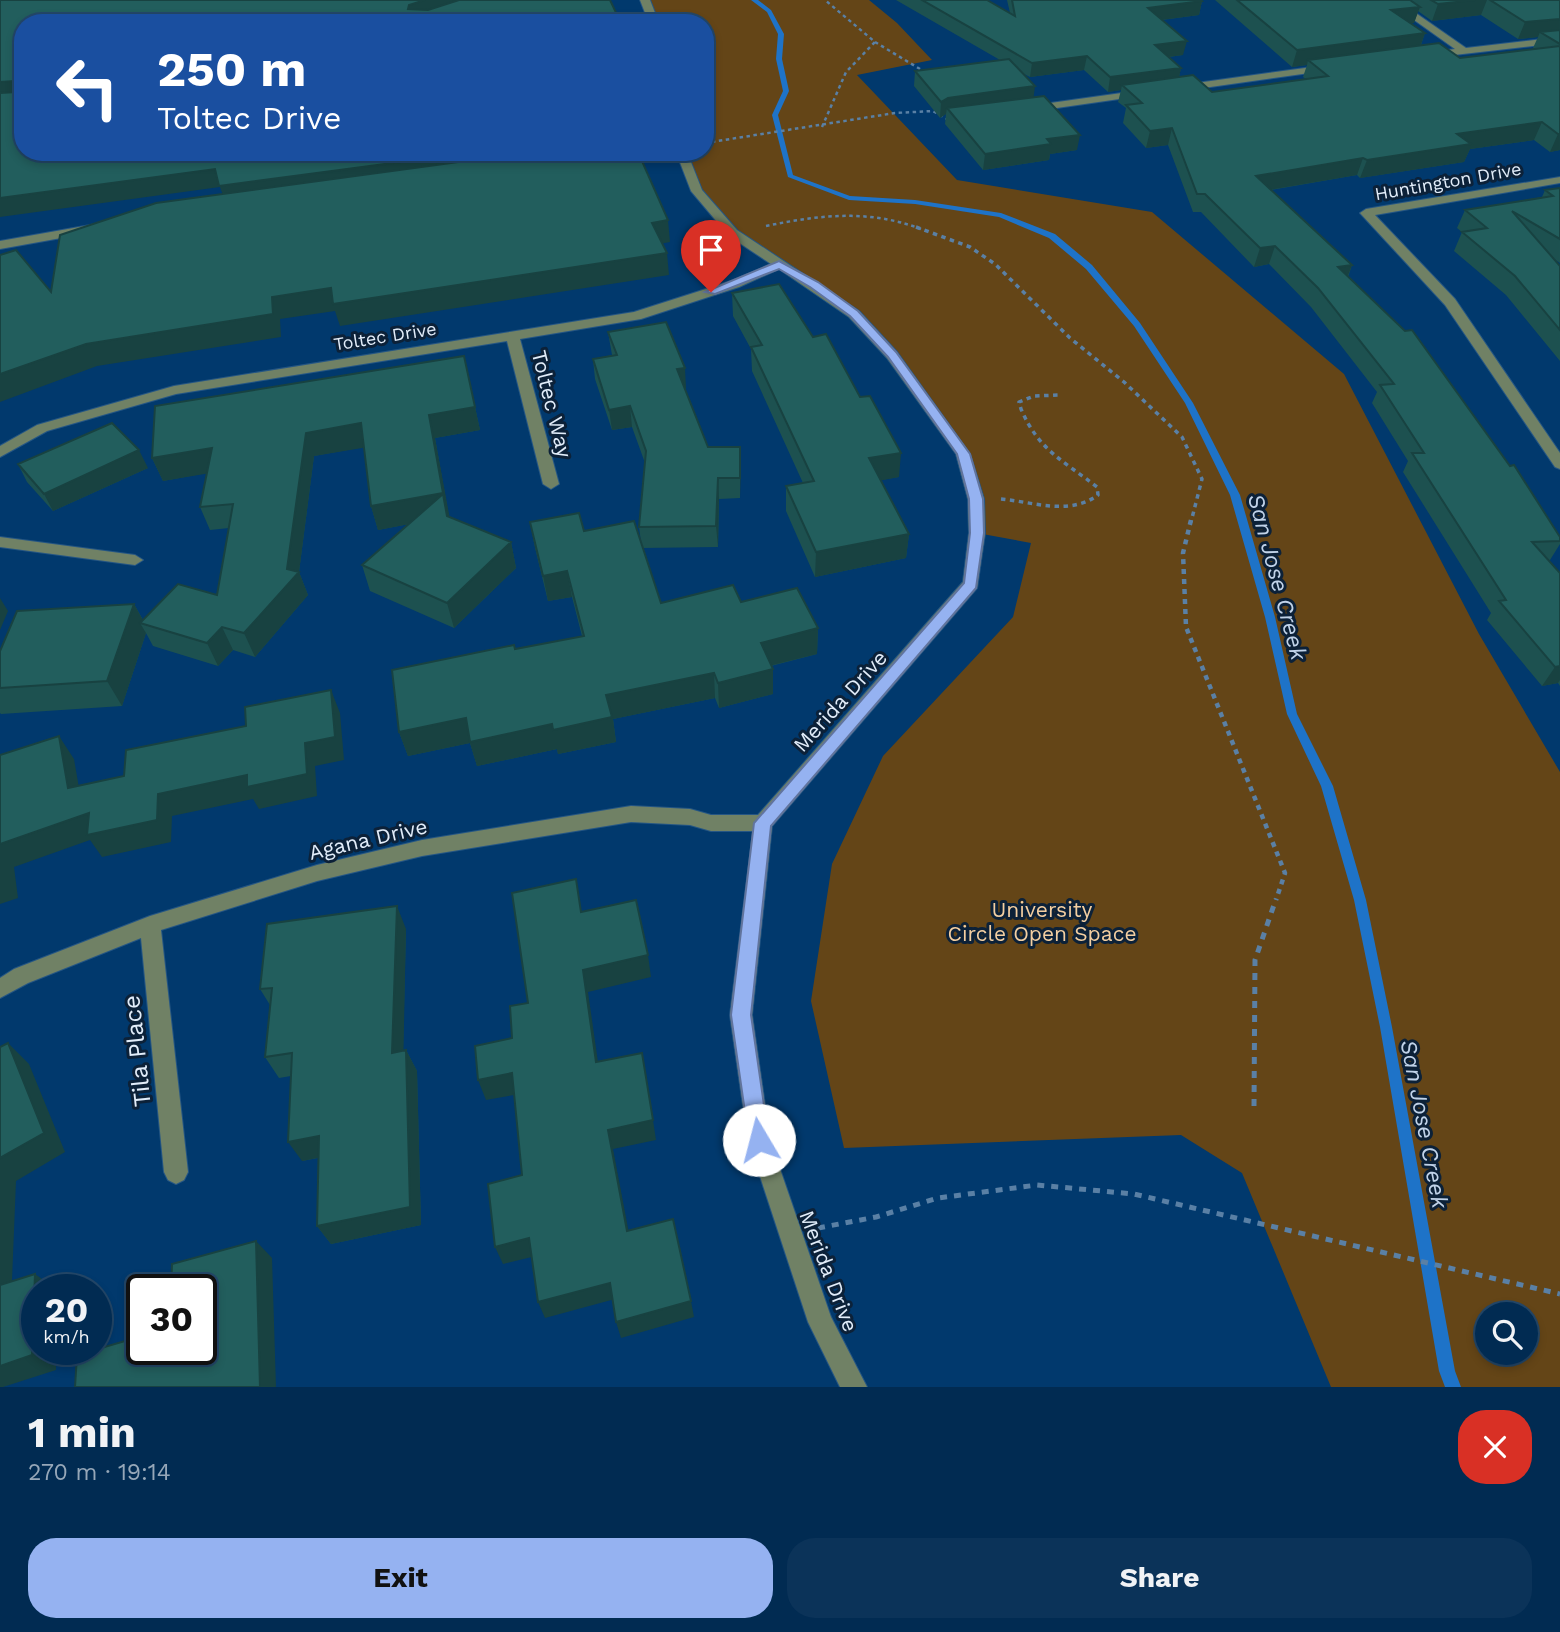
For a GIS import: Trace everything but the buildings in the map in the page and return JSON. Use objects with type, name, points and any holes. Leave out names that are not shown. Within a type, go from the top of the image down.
[{"type":"street","points":[[1391,0],[1464,50]]},
{"type":"street","points":[[1423,55],[1560,40]]},
{"type":"street","points":[[1164,90],[1341,66]]},
{"type":"street","points":[[1015,111],[1151,92]]},
{"type":"street","name":"Merida Drive","points":[[685,161],[697,191],[733,233],[854,314],[892,355],[963,454],[976,499],[977,533],[971,584],[763,823],[741,1015],[759,1140],[820,1322],[854,1387]]},
{"type":"street","name":"Huntington Drive","points":[[1560,180],[1366,213],[1450,302],[1560,464]]},
{"type":"street","points":[[0,245],[39,236],[108,226]]},
{"type":"street","name":"Toltec Drive","points":[[0,452],[42,428],[174,390],[636,316],[735,284],[779,265]]},
{"type":"street","name":"Toltec Way","points":[[512,335],[551,484]]},
{"type":"street","points":[[0,542],[135,560]]},
{"type":"street","name":"Agana Drive","points":[[0,989],[21,976],[150,925],[317,873],[422,848],[631,814],[690,817],[711,823],[763,823]]},
{"type":"street","name":"Tila Place","points":[[150,925],[176,1172]]},
{"type":"path","points":[[825,0],[875,42],[930,74]]},
{"type":"path","points":[[822,127],[846,72],[875,42]]},
{"type":"path","points":[[714,141],[766,132],[822,127],[895,113],[933,111],[947,119]]},
{"type":"path","points":[[733,233],[808,217],[855,214],[900,221],[970,247],[995,264],[1070,338],[1124,382],[1182,437],[1202,479],[1183,553],[1186,627],[1285,873],[1255,960],[1254,1107]]},
{"type":"path","points":[[976,499],[1022,500],[1063,507],[1076,506],[1093,500],[1098,495],[1097,487],[1082,474],[1060,462],[1021,415],[1019,402],[1026,397],[1045,394],[1060,396]]},
{"type":"path","points":[[790,1233],[876,1217],[938,1198],[1037,1185],[1134,1194],[1560,1294]]},
{"type":"green space","name":"University Circle Open Space","points":[[645,0],[869,0],[897,23],[932,60],[857,75],[957,180],[1152,212],[1344,374],[1479,634],[1560,772],[1560,1387],[1331,1387],[1242,1173],[1181,1135],[844,1148],[811,1001],[832,864],[883,756],[1013,617],[1031,543],[977,533],[963,454],[854,314],[733,233],[697,191],[685,161],[714,161],[714,14],[650,14]]},
{"type":"waterway","name":"San Jose Creek","points":[[754,0],[769,11],[781,34],[779,59],[786,91],[775,115],[790,176],[849,198],[915,202],[1001,215],[1052,236],[1089,267],[1137,325],[1189,403],[1235,495],[1270,617],[1292,714],[1327,786],[1360,900],[1386,1027],[1447,1371],[1453,1387]]},
{"type":"route","points":[[711,292],[779,265],[814,285],[854,314],[892,355],[963,454],[976,499],[977,533],[971,584],[763,823],[741,1015],[759,1140]]}]
